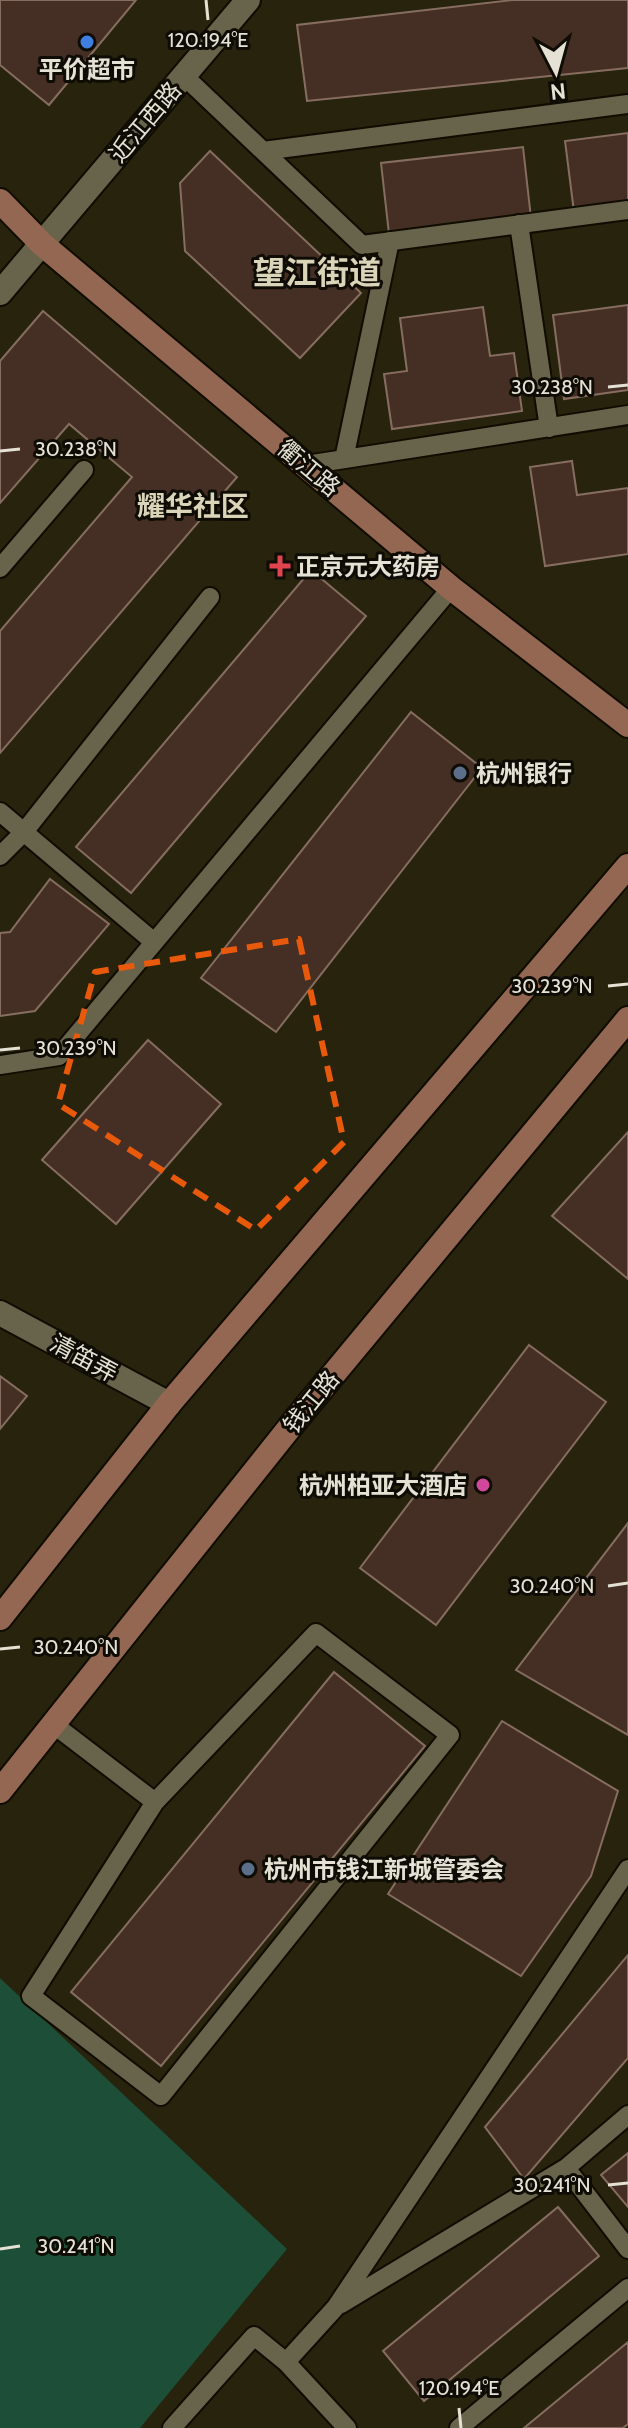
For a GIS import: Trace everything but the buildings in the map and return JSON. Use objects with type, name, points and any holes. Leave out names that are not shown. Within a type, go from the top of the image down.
[{"type":"main road","name":"衢江路","points":[[0,201],[42,244],[451,588],[628,725]]},
{"type":"main road","points":[[0,1618],[169,1404],[628,866]]},
{"type":"main road","name":"钱江路","points":[[0,1791],[298,1417],[628,1019]]},
{"type":"street","name":"近江西路","points":[[0,293],[248,0]]},
{"type":"street","name":"清笛弄","points":[[0,1313],[169,1404]]},
{"type":"lane","points":[[184,76],[362,245],[628,210]]},
{"type":"lane","points":[[263,151],[628,104]]},
{"type":"lane","points":[[519,224],[549,428]]},
{"type":"lane","points":[[344,459],[390,241]]},
{"type":"lane","points":[[306,465],[628,415]]},
{"type":"lane","points":[[0,568],[84,470]]},
{"type":"lane","points":[[0,1065],[59,1056],[451,588]]},
{"type":"lane","points":[[0,856],[24,832],[210,597]]},
{"type":"lane","points":[[0,812],[154,942]]},
{"type":"lane","points":[[316,1633],[450,1735],[161,2096],[31,1996],[155,1802],[316,1633]]},
{"type":"lane","points":[[53,1724],[155,1802]]},
{"type":"lane","points":[[286,2362],[336,2307],[628,1869]]},
{"type":"lane","points":[[336,2307],[566,2168],[628,2115]]},
{"type":"lane","points":[[566,2168],[628,2249]]},
{"type":"lane","points":[[459,2428],[628,2288]]},
{"type":"lane","points":[[172,2428],[254,2336],[286,2362],[347,2428]]},
{"type":"highlighted area","points":[[299,939],[344,1142],[256,1230],[58,1104],[95,972]]},
{"type":"green space","points":[[0,1978],[287,2249],[140,2428],[0,2428]]},
{"type":"place","name":"平价超市","points":[[87,42]]},
{"type":"place","name":"正京元大药房","points":[[280,566]]},
{"type":"place","name":"杭州银行","points":[[460,773]]},
{"type":"place","name":"杭州柏亚大酒店","points":[[483,1485]]},
{"type":"place","name":"杭州市钱江新城管委会","points":[[248,1869]]},
{"type":"district","name":"望江街道","points":[[317,272]]},
{"type":"district","name":"耀华社区","points":[[193,506]]}]
